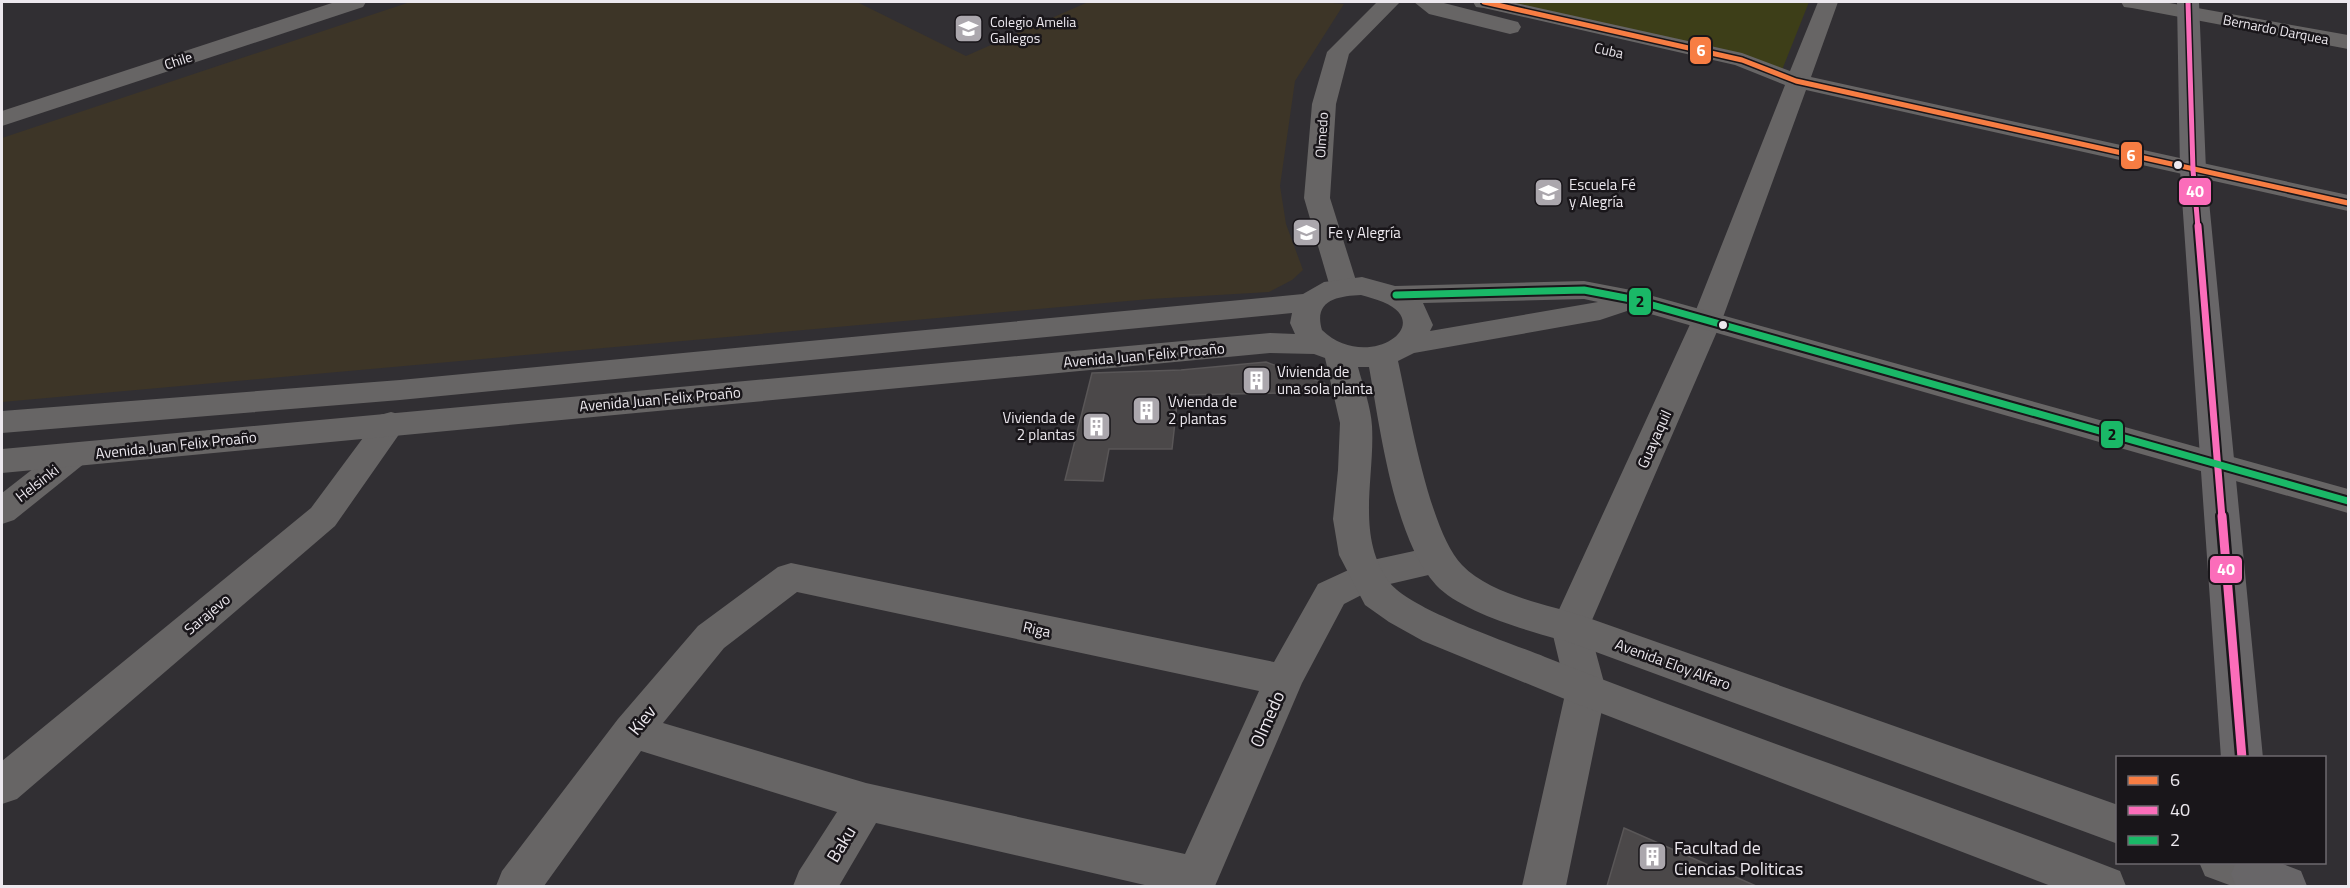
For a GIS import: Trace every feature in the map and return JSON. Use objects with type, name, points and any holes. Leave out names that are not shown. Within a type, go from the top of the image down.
[{"type":"main road","points":[[2189,7],[2193,170],[2242,756]]},
{"type":"street","name":"Chile","points":[[2,119],[355,2]]},
{"type":"street","name":"Olmedo","points":[[1344,287],[1317,198],[1324,104],[1338,52],[1389,2]]},
{"type":"street","name":"Cuba","points":[[1425,2],[1437,9],[1738,79],[1796,81]]},
{"type":"street","name":"Cuba","points":[[1484,2],[1742,60],[1796,81],[2349,203]]},
{"type":"street","name":"Guayaquil","points":[[1570,627],[1707,320],[1796,81],[1828,2]]},
{"type":"street","name":"Bernardo Darquea","points":[[2132,2],[2189,7],[2349,42]]},
{"type":"street","points":[[1631,299],[1600,311],[1360,358],[1329,349],[1309,334],[1304,323],[1305,312],[1310,302],[1319,295],[1344,287],[1362,286],[1396,296],[1584,290],[1631,299],[2349,501]]},
{"type":"street","points":[[1396,296],[1410,306],[1418,319],[1417,332],[1396,350]]},
{"type":"street","points":[[2,422],[412,388],[1310,302]]},
{"type":"street","name":"Avenida Juan Felix Proaño","points":[[2,461],[391,423],[1270,344],[1329,349]]},
{"type":"street","points":[[1329,349],[1356,423],[1355,470],[1350,519],[1357,555],[1373,585],[1402,612],[1436,630],[1586,690],[2104,886]]},
{"type":"street","name":"Avenida Eloy Alfaro","points":[[1396,350],[1416,506],[1437,560],[1450,576],[1480,595],[1537,620],[1570,627],[2116,824]]},
{"type":"street","name":"Sarajevo","points":[[2,786],[322,517],[391,423]]},
{"type":"street","name":"Helsinki","points":[[2,511],[73,455]]},
{"type":"street","name":"Olmedo","points":[[1195,882],[1284,681],[1331,594],[1373,585],[1437,560]]},
{"type":"street","name":"Riga","points":[[791,577],[1284,681]]},
{"type":"street","name":"Kiev","points":[[518,886],[632,731],[711,638],[791,577]]},
{"type":"street","points":[[1544,886],[1586,690],[1570,627]]},
{"type":"street","points":[[632,731],[866,802],[1195,882]]},
{"type":"street","name":"Baku","points":[[815,886],[866,802]]},
{"type":"shaded area","points":[[410,2],[857,2],[966,56],[1088,2],[1322,2],[1344,4],[1295,81],[1280,186],[1286,224],[1303,270],[1292,280],[1269,292],[1150,299],[2,402],[2,138]]},
{"type":"shaded area","points":[[1478,2],[1809,2],[1782,70]]},
{"type":"building","points":[[1266,362],[1329,385],[1330,392],[1178,395],[1172,449],[1109,449],[1103,481],[1065,480],[1092,373],[1181,370]]},
{"type":"building","name":"Facultad de Ciencias Politicas","points":[[1624,828],[1756,886],[1607,886]]},
{"type":"transit line","name":"6","points":[[1484,2],[1742,60],[1796,81],[2348,203]]},
{"type":"transit line","name":"40","points":[[2188,2],[2193,170],[2242,756]]},
{"type":"transit line","name":"2","points":[[1396,295],[1584,290],[1631,299],[2348,501]]},
{"type":"place","name":"Colegio Amelia Gallegos","points":[[969,29]]},
{"type":"place","name":"Escuela Fé y Alegría","points":[[1548,193]]},
{"type":"place","name":"Fe y Alegría","points":[[1307,232]]},
{"type":"place","name":"Vivienda de una sola planta","points":[[1256,380]]},
{"type":"place","name":"Vvienda de 2 plantas","points":[[1147,410]]},
{"type":"place","name":"Vivienda de 2 plantas","points":[[1096,426]]},
{"type":"place","name":"Facultad de Ciencias Politicas","points":[[1653,857]]}]
